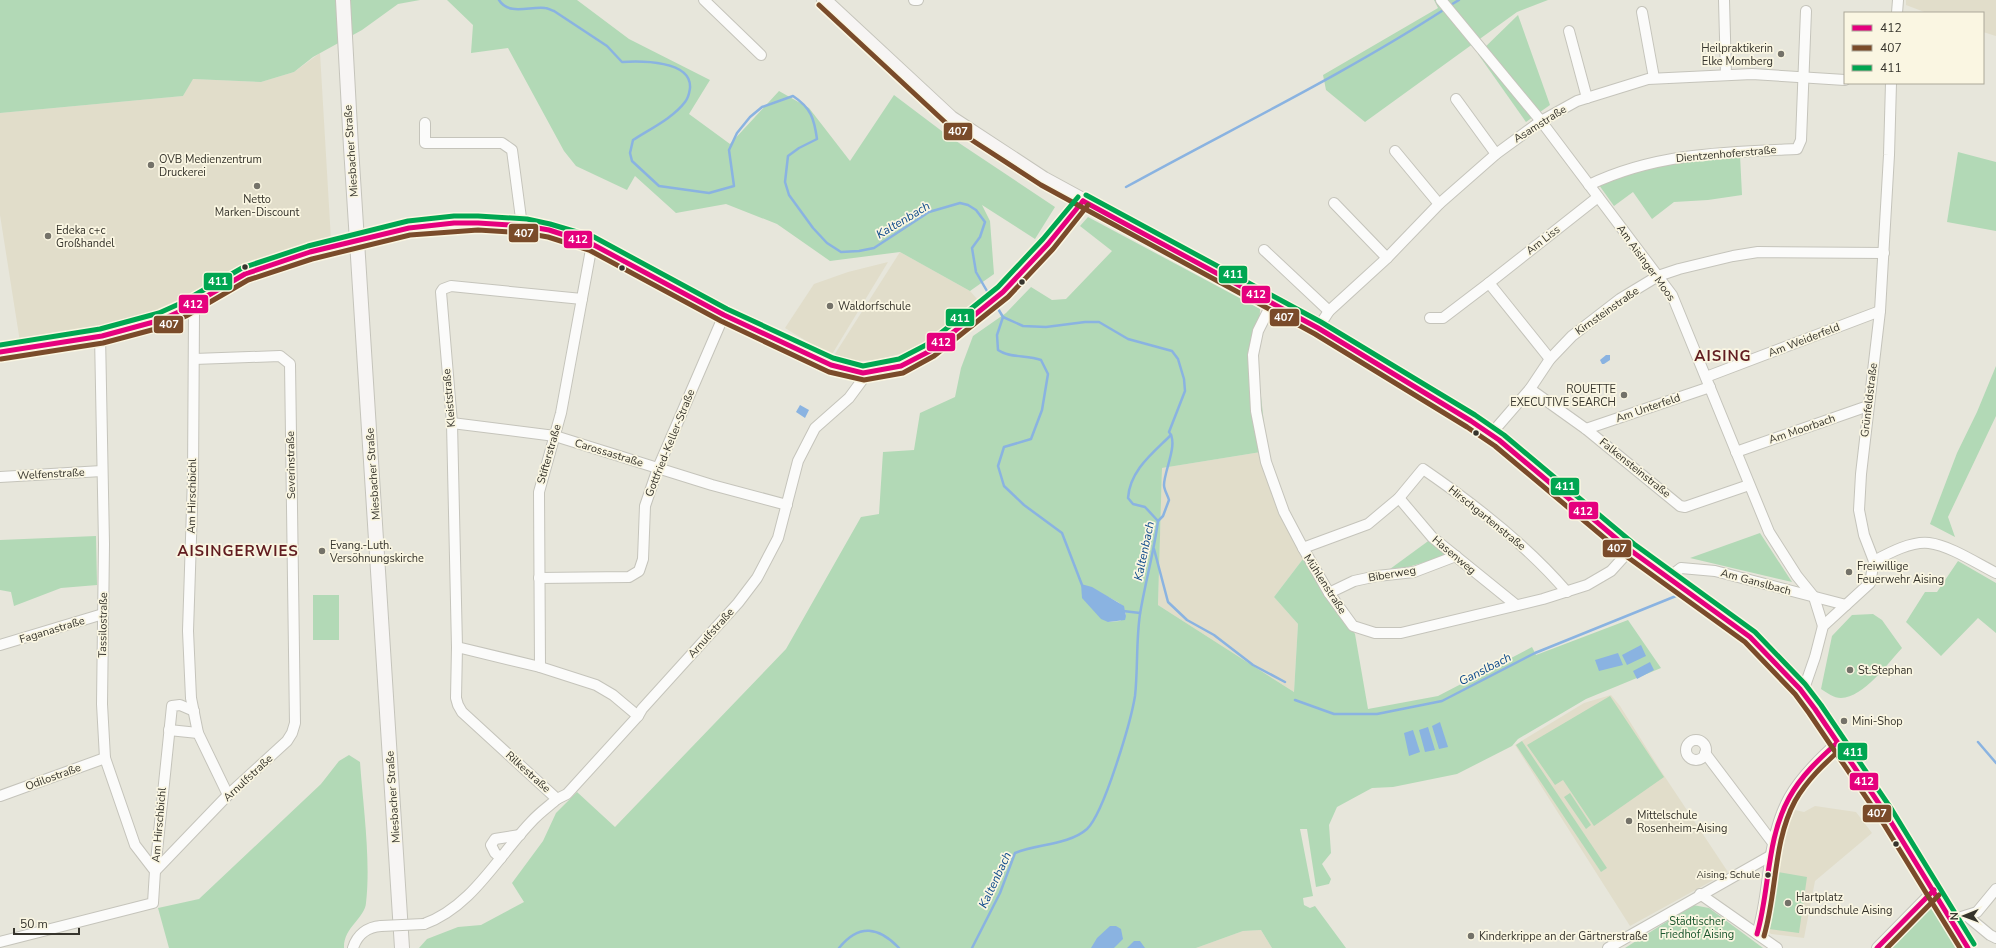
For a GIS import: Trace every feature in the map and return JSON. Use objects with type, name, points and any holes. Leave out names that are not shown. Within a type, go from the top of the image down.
[{"type":"main road","name":"Miesbacher Straße","points":[[343,0],[402,948]]},
{"type":"main road","points":[[824,0],[951,118],[1044,179],[1181,252],[1318,328],[1409,382],[1491,434],[1630,550],[1750,637],[1800,689],[1815,709],[1837,744],[1858,772],[1934,890],[1968,948]]},
{"type":"street","points":[[704,0],[760,55]]},
{"type":"street","points":[[1724,0],[1726,75]]},
{"type":"street","points":[[1897,12],[1898,0]]},
{"type":"street","name":"Am Aisinger Moos","points":[[1442,1],[1541,122],[1672,295],[1706,376],[1748,485],[1769,532],[1797,576],[1814,597],[1823,626]]},
{"type":"street","points":[[1804,78],[1806,11]]},
{"type":"street","points":[[1642,12],[1654,78]]},
{"type":"street","points":[[1569,31],[1587,98]]},
{"type":"street","name":"Asamstraße","points":[[1318,328],[1329,311],[1387,258],[1439,204],[1496,154],[1541,122],[1577,101],[1654,78],[1752,74],[1844,80]]},
{"type":"street","name":"Dientzenhoferstraße","points":[[1588,185],[1613,173],[1658,160],[1709,153],[1797,149],[1801,140],[1804,78]]},
{"type":"street","name":"Grünfeldstraße","points":[[1874,561],[1864,535],[1859,510],[1860,474],[1880,312],[1891,84]]},
{"type":"street","points":[[1456,99],[1496,154]]},
{"type":"street","points":[[424,122],[425,143],[502,143],[512,150],[522,226]]},
{"type":"street","points":[[1395,151],[1439,204]]},
{"type":"street","name":"Am Liss","points":[[1430,318],[1443,318],[1598,197]]},
{"type":"street","points":[[0,352],[100,335],[161,320],[191,305],[237,278],[272,263],[409,228],[456,222],[522,226],[557,231],[592,244],[724,315],[831,365],[863,373],[901,366],[930,352],[1003,292],[1048,244],[1083,200]]},
{"type":"street","points":[[1334,204],[1387,258]]},
{"type":"street","name":"Stifterstraße","points":[[540,667],[539,492],[561,413],[592,244]]},
{"type":"street","points":[[1264,250],[1329,311]]},
{"type":"street","name":"Kirnsteinstraße","points":[[1491,434],[1530,389],[1550,359],[1578,332],[1620,300],[1658,276],[1679,269],[1733,256],[1758,252],[1884,253]]},
{"type":"street","points":[[1489,283],[1550,359]]},
{"type":"street","name":"Kleiststraße","points":[[457,647],[452,423],[440,299],[444,289],[451,286],[582,299]]},
{"type":"street","name":"Mühlenstraße","points":[[1272,303],[1258,331],[1253,355],[1256,410],[1266,462],[1284,512],[1303,548],[1329,593],[1353,626],[1375,633],[1401,633],[1516,606],[1587,585],[1611,571],[1630,550]]},
{"type":"street","name":"Am Hirschbichl","points":[[191,305],[194,313],[193,478],[188,631],[191,698],[198,732],[228,795]]},
{"type":"street","name":"Am Weiderfeld","points":[[1706,376],[1880,312]]},
{"type":"street","name":"Gottfried-Keller-Straße","points":[[539,578],[628,577],[639,571],[642,559],[645,506],[658,468],[724,315]]},
{"type":"street","name":"Tassilostraße","points":[[100,335],[103,614],[102,704],[105,758],[135,845],[155,871]]},
{"type":"street","name":"Severinstraße","points":[[194,359],[280,356],[290,364],[295,666]]},
{"type":"street","name":"Arnulfstraße","points":[[638,716],[642,709],[738,603],[757,578],[778,538],[798,461],[815,428],[849,398],[863,379],[863,373]]},
{"type":"street","name":"Am Unterfeld","points":[[1586,429],[1710,387]]},
{"type":"street","name":"Falkensteinstraße","points":[[1530,389],[1586,429],[1680,506],[1685,507],[1748,485]]},
{"type":"street","name":"Am Moorbach","points":[[1736,452],[1868,406]]},
{"type":"street","name":"Carossastraße","points":[[452,423],[555,436],[658,468],[787,505]]},
{"type":"street","name":"Hirschgartenstraße","points":[[1303,548],[1368,524],[1399,498],[1423,469],[1471,502],[1547,568],[1567,592]]},
{"type":"street","name":"Welfenstraße","points":[[0,477],[102,471]]},
{"type":"street","name":"Hasenweg","points":[[1399,498],[1432,537],[1516,606]]},
{"type":"street","points":[[1800,689],[1806,683],[1823,626],[1870,583],[1874,561],[1908,546],[1928,543],[1961,554],[1996,573]]},
{"type":"street","name":"Biberweg","points":[[1329,593],[1354,582],[1377,576],[1414,572],[1456,556]]},
{"type":"street","name":"Am Ganslbach","points":[[1668,578],[1681,568],[1715,571],[1846,605]]},
{"type":"street","name":"Faganastraße","points":[[0,645],[103,614]]},
{"type":"street","points":[[457,647],[540,667],[596,685],[613,695],[638,716]]},
{"type":"street","name":"Rilkestraße","points":[[457,647],[456,698],[462,712],[558,799],[567,794],[638,716]]},
{"type":"street","name":"Arnulfstraße","points":[[155,871],[228,795],[287,741],[292,733],[295,723],[295,666]]},
{"type":"street","name":"Am Hirschbichl","points":[[155,871],[172,706],[180,705],[194,711]]},
{"type":"street","points":[[169,730],[198,732]]},
{"type":"street","points":[[1757,934],[1761,921],[1770,856],[1783,807],[1793,788],[1837,744]]},
{"type":"street","points":[[1705,753],[1773,843]]},
{"type":"street","name":"Odilostraße","points":[[0,796],[105,758]]},
{"type":"street","points":[[353,948],[355,942],[365,931],[381,926],[424,924],[441,918],[473,891],[532,821],[558,799]]},
{"type":"street","points":[[501,858],[495,853],[491,845],[495,839],[520,835]]},
{"type":"street","points":[[1608,948],[1700,894],[1770,856]]},
{"type":"street","points":[[0,942],[153,903],[155,871]]},
{"type":"street","points":[[1877,948],[1934,890]]},
{"type":"street","points":[[1952,920],[1959,916],[1967,916],[1977,912],[1996,890]]},
{"type":"street","points":[[1700,894],[1777,948]]},
{"type":"street","points":[[1967,916],[1990,935],[1996,938]]},
{"type":"shaded area","points":[[1906,0],[1996,0],[1996,36],[1984,32],[1984,12],[1924,12],[1906,5]]},
{"type":"shaded area","points":[[320,53],[331,240],[269,259],[144,318],[20,342],[0,215],[0,113],[183,96],[192,79],[261,82],[294,72]]},
{"type":"shaded area","points":[[900,252],[970,291],[977,299],[951,324],[908,352],[876,360],[852,361],[833,357]]},
{"type":"shaded area","name":"Waldorfschule","points":[[888,262],[831,356],[785,328],[814,284],[848,272]]},
{"type":"shaded area","points":[[1267,451],[1270,465],[1306,555],[1274,597],[1298,624],[1294,692],[1158,605],[1162,468]]},
{"type":"shaded area","name":"Mittelschule Rosenheim-Aising","points":[[1611,695],[1620,706],[1728,872],[1630,926],[1515,745],[1584,703]]},
{"type":"shaded area","points":[[1815,806],[1856,812],[1872,833],[1815,881],[1804,938],[1771,934],[1766,929],[1779,836],[1786,808],[1804,812]]},
{"type":"shaded area","points":[[1261,930],[1272,948],[1196,948],[1243,931]]},
{"type":"green space","points":[[0,0],[420,0],[398,4],[362,30],[313,57],[294,72],[261,82],[193,79],[183,96],[0,113]]},
{"type":"green space","points":[[447,0],[577,0],[629,39],[710,80],[689,114],[730,144],[779,91],[809,108],[850,161],[894,95],[947,135],[1055,207],[1035,239],[982,205],[990,221],[994,274],[970,291],[900,252],[830,261],[777,224],[726,204],[676,213],[635,176],[627,190],[576,166],[564,151],[508,48],[471,53],[473,25]]},
{"type":"green space","points":[[1434,0],[1548,0],[1517,12],[1365,122],[1326,90],[1323,75],[1438,8]]},
{"type":"green space","points":[[1518,15],[1550,105],[1526,122],[1478,54]]},
{"type":"green space","points":[[1958,152],[1996,162],[1996,231],[1947,222]]},
{"type":"green space","points":[[1740,155],[1742,195],[1708,200],[1674,202],[1652,219],[1633,192],[1614,206],[1599,185],[1633,172],[1668,164]]},
{"type":"green space","points":[[1088,217],[1260,309],[1258,369],[1267,451],[1162,468],[1158,605],[1294,692],[1298,624],[1274,597],[1306,555],[1355,634],[1368,709],[1438,696],[1532,647],[1536,655],[1628,620],[1661,668],[1586,699],[1518,739],[1512,746],[1457,774],[1393,787],[1372,788],[1337,807],[1329,825],[1331,853],[1322,864],[1331,879],[1329,884],[1316,887],[1307,829],[1300,829],[1313,896],[1303,898],[1304,905],[1310,908],[1315,906],[1346,948],[1272,948],[1261,930],[1243,931],[1196,948],[419,948],[427,939],[458,927],[481,925],[524,902],[512,883],[543,841],[556,813],[577,792],[615,827],[786,649],[861,517],[879,514],[883,452],[914,450],[920,413],[955,397],[961,368],[973,336],[1006,313],[1031,287],[1052,300],[1066,299],[1112,251],[1080,226]],"holes":[[[1108,597],[1123,606],[1126,616],[1120,621],[1108,622]]]},
{"type":"green space","points":[[1996,366],[1996,416],[1948,517],[1955,537],[1930,524],[1957,453],[1977,412]]},
{"type":"green space","points":[[1760,533],[1792,582],[1690,558]]},
{"type":"green space","points":[[96,536],[97,585],[61,588],[14,606],[11,592],[0,590],[0,540]]},
{"type":"green space","points":[[1431,539],[1446,556],[1408,567],[1390,569]]},
{"type":"green space","points":[[1958,561],[1996,583],[1996,633],[1978,618],[1941,656],[1906,622],[1925,592],[1937,592]]},
{"type":"green space","points":[[313,595],[339,595],[339,640],[313,640]]},
{"type":"green space","points":[[1873,614],[1882,620],[1902,648],[1874,679],[1858,692],[1841,698],[1831,695],[1821,689],[1832,636],[1852,615]]},
{"type":"green space","points":[[1610,696],[1664,777],[1594,826],[1563,780],[1555,785],[1527,745]]},
{"type":"green space","points":[[1522,741],[1607,868],[1601,872],[1516,745]]},
{"type":"green space","points":[[349,755],[360,762],[368,869],[365,908],[350,929],[344,948],[169,948],[158,908],[199,899],[321,784],[339,761]]},
{"type":"green space","points":[[1570,793],[1591,825],[1586,829],[1564,797]]},
{"type":"green space","name":"Hartplatz Grundschule Aising","points":[[1778,872],[1807,877],[1799,933],[1769,929]]},
{"type":"green space","points":[[1932,903],[1961,948],[1884,948],[1924,907]]},
{"type":"green space","name":"Städtischer Friedhof Aising","points":[[1693,905],[1709,908],[1763,948],[1625,948]]},
{"type":"water","points":[[1606,355],[1610,355],[1610,360],[1602,364],[1600,360]]},
{"type":"water","points":[[800,405],[809,410],[805,418],[796,412]]},
{"type":"water","points":[[1081,584],[1092,587],[1124,606],[1126,616],[1125,620],[1108,622],[1101,619],[1082,598]]},
{"type":"water","points":[[1641,645],[1646,656],[1627,665],[1622,655]]},
{"type":"water","points":[[1618,653],[1623,665],[1599,671],[1595,660]]},
{"type":"water","points":[[1650,662],[1654,670],[1637,679],[1633,671]]},
{"type":"water","points":[[1440,722],[1448,747],[1439,749],[1432,726]]},
{"type":"water","points":[[1428,727],[1435,750],[1425,752],[1419,730]]},
{"type":"water","points":[[1413,730],[1420,752],[1409,756],[1404,733]]},
{"type":"water","points":[[1110,926],[1116,926],[1121,929],[1123,939],[1114,948],[1091,948],[1097,938]]},
{"type":"water","points":[[1134,941],[1140,941],[1145,948],[1127,948]]},
{"type":"waterway","name":"Kaltenbach","points":[[499,0],[508,8],[545,8],[554,11],[607,46],[622,62],[652,62],[674,67],[683,72],[688,79],[690,88],[689,95],[686,100],[680,108],[668,118],[633,140],[630,153],[632,161],[659,186],[709,193],[734,186],[729,150],[737,133],[750,117],[762,107],[793,96],[799,100],[811,114],[815,125],[817,139],[799,148],[788,156],[785,182],[789,195],[813,228],[827,243],[841,252],[874,248],[929,212],[960,203],[968,205],[976,210],[985,222],[980,237],[972,248],[976,272],[991,298]]},
{"type":"waterway","points":[[1449,6],[1459,0]]},
{"type":"waterway","points":[[1126,187],[1327,79],[1445,9]]},
{"type":"waterway","name":"Kaltenbach","points":[[972,948],[1000,893],[1015,853],[1062,841],[1080,834],[1087,829],[1094,820],[1109,786],[1123,745],[1135,696],[1140,614],[1158,521],[1163,516],[1169,500],[1164,485],[1172,450],[1172,437],[1169,432],[1185,391],[1184,379],[1178,359],[1172,351],[1128,339],[1099,322],[1085,322],[1046,327],[1023,326],[1003,317],[994,302]]},
{"type":"waterway","points":[[1003,317],[997,335],[998,350],[1002,353],[1041,360],[1048,374],[1042,410],[1031,439],[1004,447],[998,466],[1004,486],[1024,505],[1062,533],[1082,585]]},
{"type":"waterway","points":[[1158,521],[1145,507],[1133,504],[1128,498],[1133,479],[1138,471],[1150,455],[1171,435]]},
{"type":"waterway","name":"Ganslbach","points":[[1154,549],[1168,602],[1187,620],[1214,635],[1253,665],[1285,682]]},
{"type":"waterway","name":"Ganslbach","points":[[1295,700],[1334,714],[1377,714],[1442,701],[1535,653],[1676,596]]},
{"type":"waterway","points":[[1123,611],[1140,613]]},
{"type":"waterway","name":"Ganslbach","points":[[1978,742],[1996,763]]},
{"type":"waterway","name":"Kaltenbach","points":[[839,948],[854,934],[862,931],[876,932],[892,941],[899,948]]},
{"type":"transit line","name":"407","points":[[819,5],[947,124],[1041,185],[1315,334],[1467,427],[1495,446],[1626,556],[1745,642],[1795,694],[1809,713],[1880,818],[1960,948]]},
{"type":"transit line","name":"411","points":[[1086,195],[1321,322],[1475,415],[1504,435],[1634,544],[1755,632],[1805,684],[1821,705],[1892,810],[1974,944]]},
{"type":"transit line","name":"411","points":[[0,345],[100,329],[159,313],[179,304],[242,268],[308,246],[408,221],[454,216],[478,216],[527,219],[594,237],[727,309],[833,358],[863,366],[899,359],[926,345],[998,287],[1043,239],[1078,197]]},
{"type":"transit line","name":"412","points":[[1083,201],[1318,328],[1471,421],[1499,440],[1630,550],[1750,637],[1800,689],[1815,709],[1886,814],[1968,948]]},
{"type":"transit line","name":"412","points":[[0,352],[102,336],[161,320],[183,310],[245,274],[310,252],[409,228],[454,223],[478,223],[526,226],[549,230],[592,244],[724,315],[831,365],[863,373],[901,366],[930,351],[1003,292],[1048,244],[1083,201]]},
{"type":"transit line","name":"407","points":[[1,359],[103,343],[163,327],[186,316],[248,280],[312,259],[410,235],[478,230],[525,233],[548,237],[589,250],[721,321],[829,372],[864,380],[903,373],[934,356],[1008,297],[1053,249],[1088,205]]},
{"type":"transit line","name":"412","points":[[1757,934],[1772,848],[1782,814],[1789,798],[1799,782],[1837,743]]},
{"type":"transit line","name":"407","points":[[1764,936],[1779,850],[1788,817],[1795,801],[1810,779],[1842,748]]},
{"type":"transit line","name":"412","points":[[1877,948],[1934,890]]},
{"type":"transit line","name":"407","points":[[1887,948],[1939,895]]},
{"type":"place","name":"Heilpraktikerin Elke Momberg","points":[[1781,54]]},
{"type":"place","name":"OVB Medienzentrum Druckerei","points":[[151,165]]},
{"type":"place","name":"Netto Marken-Discount","points":[[257,186]]},
{"type":"place","name":"Edeka c+c Großhandel","points":[[48,236]]},
{"type":"place","name":"Waldorfschule","points":[[830,306]]},
{"type":"place","name":"ROUETTE EXECUTIVE SEARCH","points":[[1624,395]]},
{"type":"place","name":"Evang.-Luth. Versöhnungskirche","points":[[322,551]]},
{"type":"place","name":"Freiwillige Feuerwehr Aising","points":[[1849,572]]},
{"type":"place","name":"St.Stephan","points":[[1850,670]]},
{"type":"place","name":"Mini-Shop","points":[[1844,721]]},
{"type":"place","name":"Mittelschule Rosenheim-Aising","points":[[1629,821]]},
{"type":"place","name":"Aising, Schule","points":[[1768,875]]},
{"type":"place","name":"Hartplatz Grundschule Aising","points":[[1788,903]]},
{"type":"place","name":"Kinderkrippe an der Gärtnerstraße","points":[[1471,936]]},
{"type":"district","name":"AISING","points":[[1723,356]]},
{"type":"district","name":"AISINGERWIES","points":[[238,551]]}]
